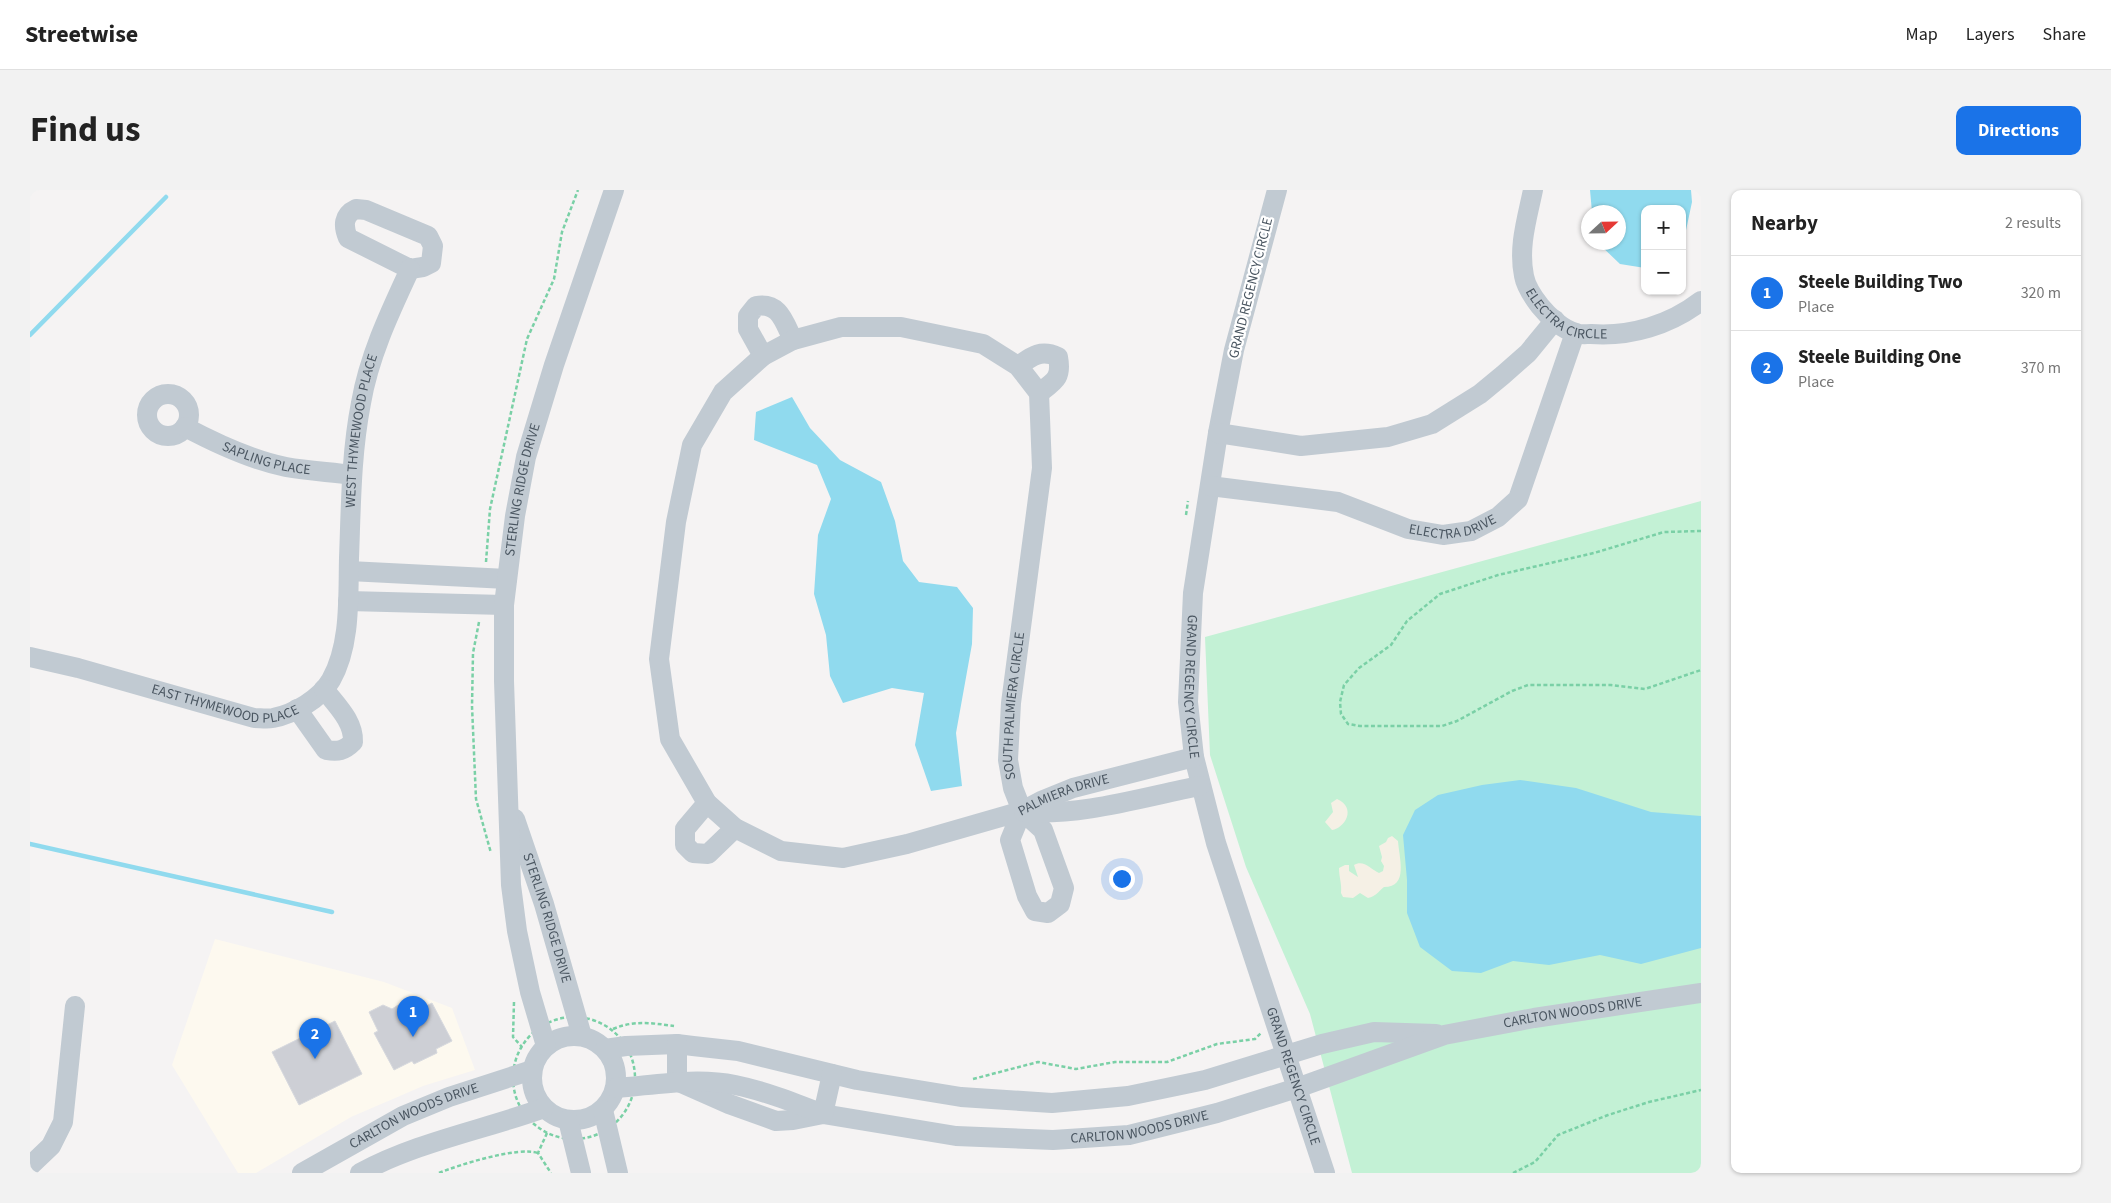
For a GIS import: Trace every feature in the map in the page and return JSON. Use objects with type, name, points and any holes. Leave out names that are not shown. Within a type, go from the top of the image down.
[{"type":"street","name":"STERLING RIDGE DRIVE","points":[[543,1037],[530,992],[511,885],[504,681],[504,605],[515,516],[526,457],[554,365],[614,190]]},
{"type":"street","name":"GRAND REGENCY CIRCLE","points":[[1276,190],[1234,350],[1218,433],[1193,593],[1188,702],[1194,757],[1200,786],[1222,861],[1325,1173]]},
{"type":"street","name":"ELECTRA CIRCLE","points":[[1533,190],[1522,242],[1521,261],[1524,279],[1533,296],[1545,312],[1555,320],[1575,333],[1607,336],[1631,333],[1674,318],[1701,301]]},
{"type":"street","name":"WEST THYMEWOOD PLACE","points":[[348,601],[352,474],[361,402],[371,362],[387,318],[410,269]]},
{"type":"street","points":[[763,356],[748,330],[748,316],[756,306],[766,304],[779,311],[793,340]]},
{"type":"street","points":[[1218,433],[1301,446],[1388,437],[1432,424],[1480,394],[1503,375],[1528,353],[1555,320]]},
{"type":"street","points":[[1018,366],[1034,354],[1048,352],[1058,357],[1060,370],[1056,380],[1039,392],[1018,366],[983,344],[901,327],[841,327],[793,340],[763,356],[723,392],[692,444],[676,522],[659,659],[670,740],[707,803],[735,828],[781,851],[843,858],[907,844],[1022,812]]},
{"type":"street","name":"ELECTRA DRIVE","points":[[1210,486],[1338,502],[1408,529],[1443,535],[1471,530],[1498,517],[1518,499],[1575,333]]},
{"type":"street","name":"SOUTH PALMIERA CIRCLE","points":[[1022,812],[1013,788],[1008,760],[1011,703],[1042,468],[1039,392]]},
{"type":"street","name":"SAPLING PLACE","points":[[185,428],[210,441],[266,462],[287,467],[352,474]]},
{"type":"street","points":[[349,571],[507,579]]},
{"type":"street","points":[[348,601],[504,605]]},
{"type":"street","name":"EAST THYMEWOOD PLACE","points":[[30,657],[78,668],[254,718],[271,719],[290,713],[319,695],[324,689],[339,664],[344,645],[348,601]]},
{"type":"street","points":[[297,709],[326,750],[337,752],[345,749],[353,742],[354,732],[351,724],[324,689]]},
{"type":"street","name":"PALMIERA DRIVE","points":[[1022,812],[1041,801],[1073,788],[1194,757]]},
{"type":"street","name":"PALMIERA DRIVE","points":[[1022,812],[1041,813],[1077,810],[1200,786]]},
{"type":"street","name":"STERLING RIDGE DRIVE","points":[[509,801],[544,904],[579,1026]]},
{"type":"street","points":[[707,803],[685,829],[685,845],[693,853],[708,854],[735,828]]},
{"type":"street","name":"CARLTON WOODS DRIVE","points":[[625,1087],[677,1081],[734,1084],[823,1114],[956,1136],[1053,1140],[1129,1135],[1217,1113],[1297,1088],[1444,1035],[1534,1018],[1701,993]]},
{"type":"street","points":[[30,1166],[70,1124],[75,1006]]},
{"type":"street","points":[[581,1173],[570,1129],[555,1116],[535,1112],[532,1070],[543,1037],[563,1037],[579,1026],[605,1049],[625,1087],[611,1100],[605,1120],[618,1173]]},
{"type":"street","name":"CARLTON WOODS DRIVE","points":[[605,1049],[626,1046],[677,1044],[738,1051],[832,1074],[961,1097],[1052,1103],[1128,1096],[1206,1080],[1286,1055],[1374,1032],[1444,1035]]},
{"type":"street","points":[[677,1044],[677,1081]]},
{"type":"street","name":"CARLTON WOODS DRIVE","points":[[302,1173],[402,1116],[449,1097],[532,1070]]},
{"type":"street","points":[[823,1114],[832,1074]]},
{"type":"street","name":"CARLTON WOODS DRIVE","points":[[360,1173],[378,1163],[430,1143],[535,1112]]},
{"type":"street","points":[[570,1129],[580,1120],[592,1117],[605,1120]]},
{"type":"path","points":[[1701,531],[1695,533],[1664,532],[1594,553],[1498,575],[1440,594],[1407,621],[1391,645],[1359,668],[1344,685],[1340,702],[1341,714],[1348,724],[1360,726],[1442,726],[1457,721],[1512,691],[1528,685],[1591,685],[1645,688],[1701,670]]},
{"type":"path","points":[[595,1020],[611,1030],[626,1046],[635,1072],[625,1087],[626,1111],[605,1120],[596,1135],[570,1129],[548,1133],[536,1125],[535,1112],[515,1090],[513,1076],[516,1061],[522,1047],[543,1037],[552,1021],[579,1026],[595,1020]]},
{"type":"path","points":[[1513,1173],[1535,1162],[1558,1135],[1616,1112],[1701,1090]]},
{"type":"path","points":[[538,1153],[548,1133]]},
{"type":"path","points":[[439,1173],[458,1165],[530,1151],[538,1153],[551,1173]]},
{"type":"shaded area","points":[[215,939],[384,982],[452,1008],[475,1070],[423,1086],[351,1117],[256,1173],[238,1173],[172,1065]]},
{"type":"green space","points":[[1701,501],[1701,1173],[1352,1173],[1310,1014],[1246,867],[1210,755],[1205,637]]},
{"type":"sand","points":[[1337,799],[1343,803],[1348,812],[1345,822],[1332,830],[1325,822],[1333,812],[1331,803]]},
{"type":"sand","points":[[1392,836],[1398,841],[1401,863],[1400,877],[1397,882],[1392,886],[1384,887],[1368,898],[1360,893],[1353,898],[1343,897],[1339,868],[1349,865],[1349,871],[1358,877],[1354,865],[1357,863],[1367,865],[1379,873],[1383,871],[1384,866],[1381,861],[1382,857],[1379,846]]},
{"type":"water","points":[[1590,190],[1691,190],[1692,202],[1686,230],[1686,205],[1641,205],[1641,267],[1620,264],[1605,250],[1626,250],[1626,205],[1591,205]]},
{"type":"water","points":[[792,397],[810,428],[840,460],[881,482],[895,521],[903,561],[919,582],[957,587],[973,608],[972,644],[956,733],[962,786],[931,791],[915,745],[924,693],[892,688],[843,703],[830,676],[826,635],[814,594],[818,535],[831,499],[817,465],[754,440],[756,412]]},
{"type":"water","points":[[1520,780],[1576,788],[1651,812],[1701,816],[1701,948],[1641,964],[1600,955],[1549,965],[1513,961],[1481,973],[1452,971],[1420,947],[1407,913],[1407,880],[1403,835],[1415,810],[1438,795],[1482,785]]},
{"type":"building","points":[[403,1002],[412,1005],[416,1011],[432,1003],[452,1041],[436,1049],[437,1053],[414,1064],[412,1061],[394,1070],[374,1033],[378,1031],[369,1012],[383,1005],[392,1009]]},
{"type":"building","points":[[335,1021],[362,1074],[299,1105],[272,1052]]},
{"type":"waterway","points":[[30,335],[166,197]]},
{"type":"waterway","points":[[30,844],[332,912]]},
{"type":"place","name":"Steele Building Two","points":[[413,1037]]},
{"type":"place","name":"Steele Building One","points":[[315,1059]]}]
